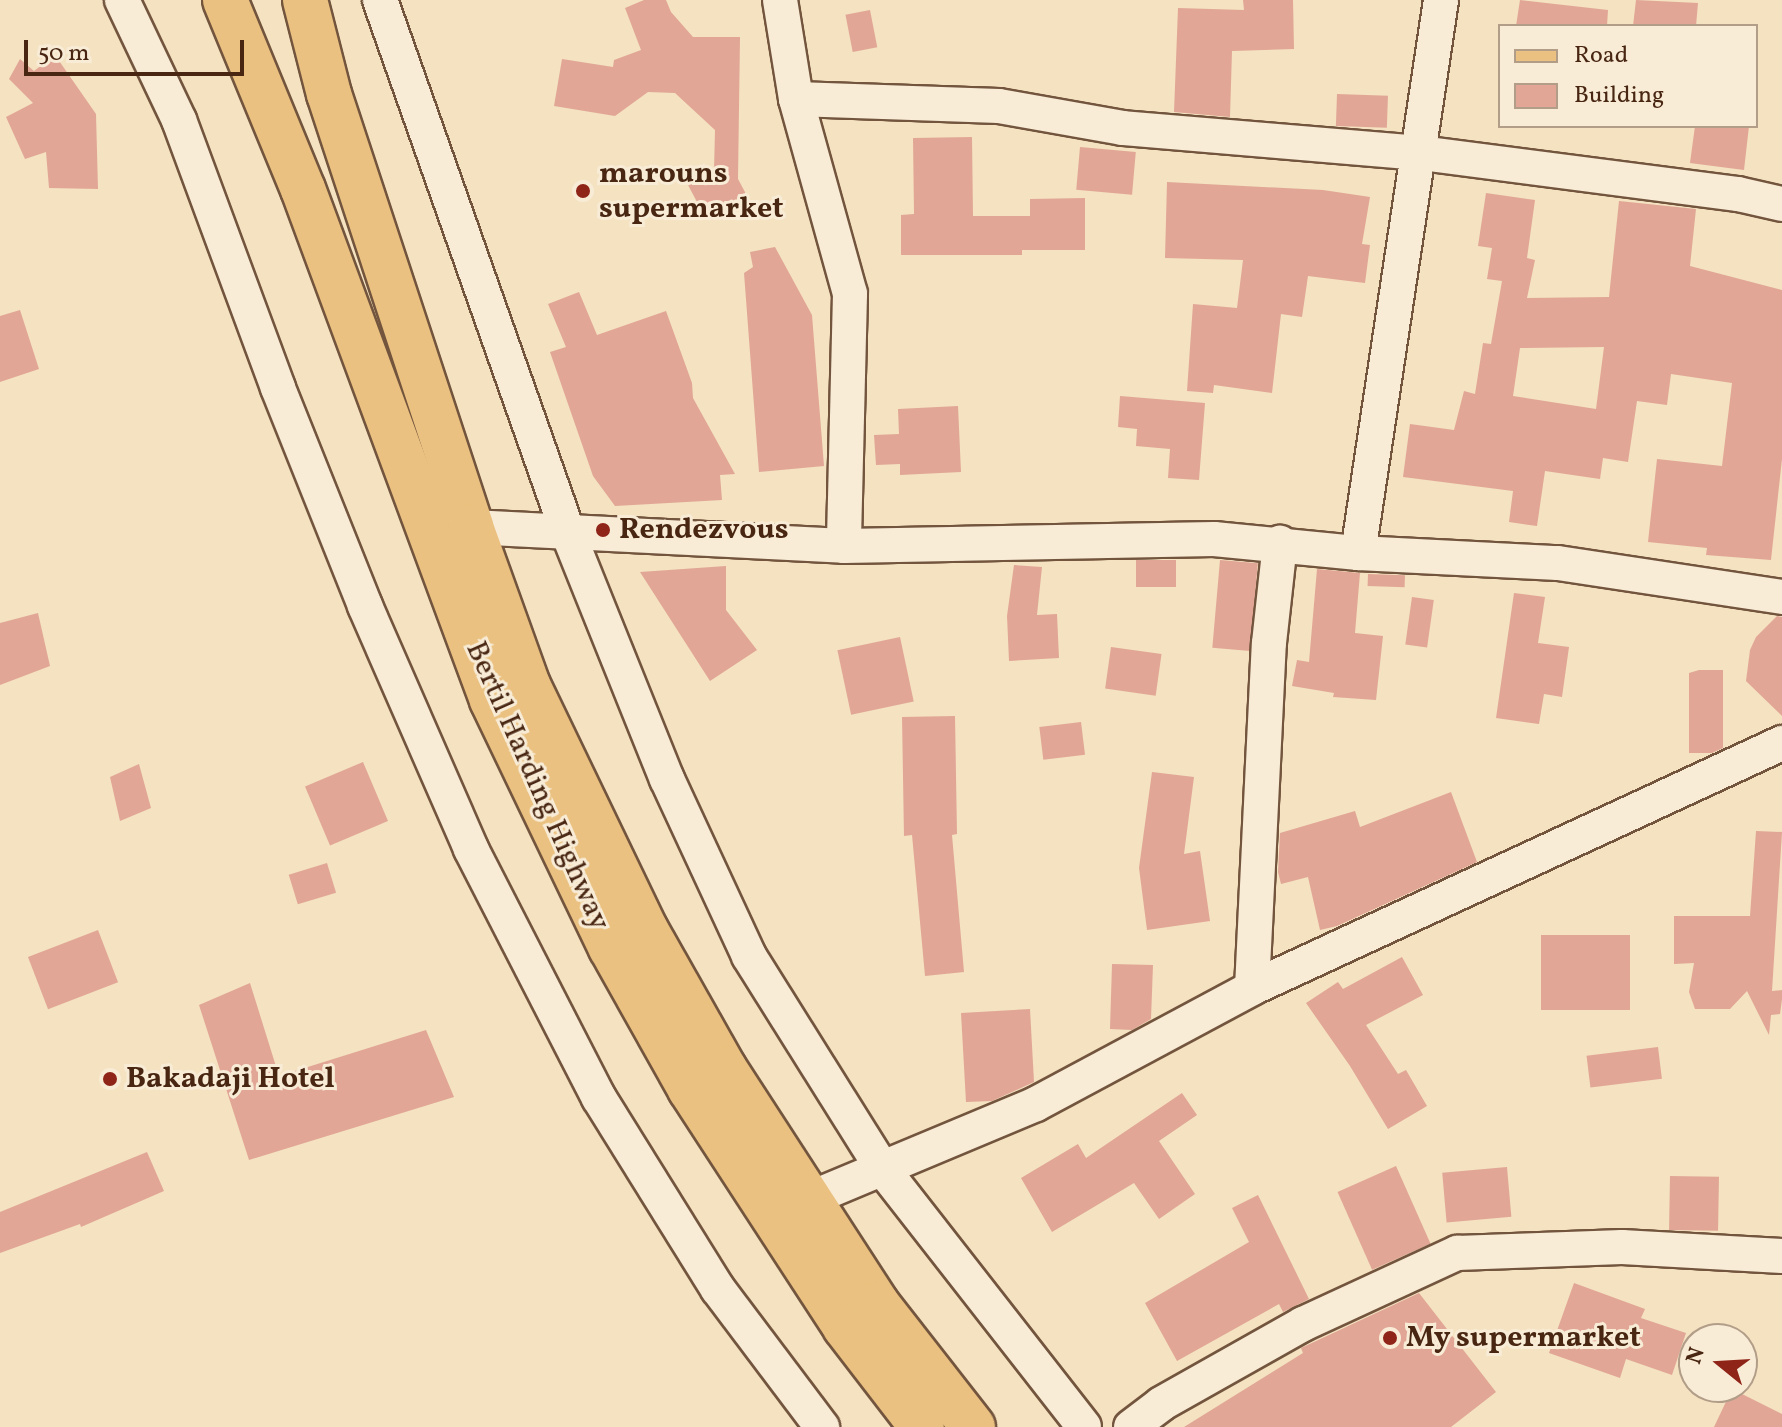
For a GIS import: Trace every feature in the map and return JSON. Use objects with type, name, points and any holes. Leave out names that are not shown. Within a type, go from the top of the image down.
[{"type":"main road","name":"Bertil Harding Highway","points":[[225,0],[298,176],[492,700],[611,948],[690,1089],[845,1327],[922,1427]]},
{"type":"main road","name":"Bertil Harding Highway","points":[[305,0],[329,94],[471,527],[528,685],[646,930],[724,1068],[877,1304],[973,1427]]},
{"type":"street","points":[[122,0],[179,120],[330,518],[478,863],[599,1098],[718,1289],[822,1427]]},
{"type":"street","points":[[380,0],[568,533],[667,779],[749,956],[882,1168],[1084,1427]]},
{"type":"street","points":[[780,0],[796,99],[850,294],[844,546]]},
{"type":"street","points":[[1358,553],[1421,153],[1441,0]]},
{"type":"street","points":[[796,99],[999,106],[1168,133],[1421,153],[1738,194],[1782,204]]},
{"type":"street","points":[[471,527],[844,546],[1214,539],[1280,543],[1358,553],[1558,563],[1782,597]]},
{"type":"street","points":[[1252,988],[1269,643],[1280,543]]},
{"type":"street","points":[[809,1199],[1036,1104],[1252,988],[1782,743]]},
{"type":"street","points":[[1131,1427],[1161,1404],[1303,1324],[1457,1253],[1622,1247],[1782,1256]]},
{"type":"building","points":[[644,0],[666,0],[671,12],[693,37],[740,37],[738,179],[746,194],[705,217],[688,185],[714,171],[715,130],[675,93],[648,92],[615,116],[554,106],[562,59],[613,67],[614,60],[641,50],[625,8]]},
{"type":"building","points":[[1243,0],[1293,0],[1294,49],[1232,51],[1230,117],[1174,112],[1178,8],[1244,10]]},
{"type":"building","points":[[1520,0],[1608,10],[1607,24],[1516,24]]},
{"type":"building","points":[[1636,0],[1698,3],[1696,24],[1633,24]]},
{"type":"building","points":[[870,10],[877,47],[853,52],[845,15]]},
{"type":"building","points":[[55,55],[96,114],[98,189],[49,188],[46,152],[25,159],[6,117],[33,103],[9,79],[20,59],[34,71]]},
{"type":"building","points":[[1337,94],[1388,96],[1387,128],[1336,126]]},
{"type":"building","points":[[1695,128],[1749,128],[1744,170],[1690,163]]},
{"type":"building","points":[[972,137],[973,216],[1030,216],[1030,199],[1085,198],[1085,250],[1022,250],[1022,255],[901,255],[901,215],[914,214],[913,138]]},
{"type":"building","points":[[1080,147],[1136,152],[1132,195],[1076,190]]},
{"type":"building","points":[[1167,182],[1323,190],[1370,197],[1362,244],[1370,245],[1365,283],[1308,276],[1302,317],[1281,314],[1272,393],[1214,385],[1213,393],[1187,391],[1193,304],[1237,308],[1243,260],[1165,258]]},
{"type":"building","points":[[1486,193],[1535,200],[1527,258],[1535,260],[1527,298],[1609,297],[1619,201],[1696,209],[1690,266],[1782,290],[1782,459],[1771,560],[1706,555],[1707,548],[1648,542],[1657,459],[1722,466],[1732,383],[1671,374],[1667,405],[1637,401],[1628,462],[1603,458],[1600,479],[1545,471],[1537,526],[1509,522],[1513,491],[1403,477],[1410,424],[1454,430],[1464,391],[1475,394],[1483,343],[1491,344],[1502,281],[1487,279],[1492,248],[1478,246]],"holes":[[[1604,347],[1596,409],[1513,396],[1520,348]]]},
{"type":"building","points":[[775,247],[812,315],[824,466],[759,472],[744,273],[753,267],[750,252]]},
{"type":"building","points":[[579,292],[597,335],[666,311],[692,383],[693,398],[735,474],[720,475],[722,500],[615,506],[593,476],[550,352],[566,347],[548,304]]},
{"type":"building","points":[[20,310],[39,369],[0,382],[0,316]]},
{"type":"building","points":[[1120,396],[1205,403],[1199,480],[1168,478],[1170,449],[1136,446],[1137,429],[1118,427]]},
{"type":"building","points":[[958,406],[961,472],[900,475],[900,464],[876,465],[874,435],[899,434],[898,409]]},
{"type":"building","points":[[1136,560],[1176,560],[1176,587],[1136,587]]},
{"type":"building","points":[[1220,560],[1258,563],[1250,651],[1212,648]]},
{"type":"building","points":[[1014,565],[1042,567],[1037,615],[1057,614],[1059,658],[1009,661],[1007,616]]},
{"type":"building","points":[[726,566],[726,610],[757,650],[710,681],[640,572]]},
{"type":"building","points":[[1317,569],[1360,573],[1355,633],[1383,636],[1376,700],[1333,697],[1334,693],[1292,686],[1297,660],[1309,662]]},
{"type":"building","points":[[1368,574],[1405,575],[1405,587],[1368,586]]},
{"type":"building","points":[[1514,593],[1545,597],[1538,643],[1569,647],[1562,697],[1544,694],[1539,724],[1496,718]]},
{"type":"building","points":[[1412,597],[1434,600],[1427,648],[1405,645]]},
{"type":"building","points":[[38,613],[50,666],[0,685],[0,623]]},
{"type":"building","points":[[1777,616],[1782,617],[1782,716],[1746,681],[1750,650],[1756,637]]},
{"type":"building","points":[[900,637],[914,702],[851,715],[837,650]]},
{"type":"building","points":[[1111,647],[1162,654],[1156,696],[1105,689]]},
{"type":"building","points":[[1723,670],[1723,748],[1712,753],[1689,753],[1689,673]]},
{"type":"building","points":[[955,716],[957,834],[952,835],[964,972],[925,976],[912,835],[904,836],[902,717]]},
{"type":"building","points":[[1081,722],[1085,755],[1043,760],[1039,727]]},
{"type":"building","points":[[363,762],[388,821],[330,846],[305,787]]},
{"type":"building","points":[[139,764],[151,808],[120,821],[110,777]]},
{"type":"building","points":[[1152,772],[1194,777],[1184,854],[1200,851],[1210,921],[1147,930],[1139,868]]},
{"type":"building","points":[[1451,792],[1477,862],[1337,926],[1320,930],[1308,877],[1281,884],[1278,872],[1280,833],[1355,811],[1360,827]]},
{"type":"building","points":[[1756,831],[1782,832],[1772,991],[1782,990],[1782,999],[1780,1014],[1771,1015],[1769,1035],[1747,991],[1730,1009],[1695,1009],[1689,992],[1694,963],[1674,964],[1674,916],[1750,916]]},
{"type":"building","points":[[327,863],[336,893],[298,904],[289,875]]},
{"type":"building","points":[[98,930],[118,982],[48,1009],[28,957]]},
{"type":"building","points":[[1541,935],[1630,935],[1630,1010],[1541,1010]]},
{"type":"building","points":[[1402,957],[1423,995],[1366,1025],[1398,1074],[1406,1070],[1427,1106],[1388,1129],[1350,1066],[1306,1003],[1338,982],[1343,989]]},
{"type":"building","points":[[1112,964],[1153,965],[1151,1019],[1132,1030],[1110,1029]]},
{"type":"building","points":[[250,983],[279,1076],[426,1030],[454,1097],[249,1160],[199,1005]]},
{"type":"building","points":[[1030,1009],[1034,1082],[992,1101],[966,1102],[961,1013]]},
{"type":"building","points":[[1658,1047],[1662,1079],[1590,1088],[1587,1056]]},
{"type":"building","points":[[1182,1093],[1197,1115],[1159,1141],[1195,1194],[1159,1219],[1134,1183],[1052,1232],[1021,1178],[1078,1144],[1086,1158]]},
{"type":"building","points":[[147,1152],[164,1191],[81,1227],[80,1224],[0,1253],[0,1212]]},
{"type":"building","points":[[1396,1166],[1431,1244],[1372,1270],[1338,1192]]},
{"type":"building","points":[[1507,1167],[1511,1217],[1447,1222],[1442,1173]]},
{"type":"building","points":[[1670,1176],[1719,1177],[1718,1231],[1669,1230]]},
{"type":"building","points":[[1258,1195],[1309,1299],[1283,1312],[1279,1304],[1177,1361],[1145,1303],[1249,1242],[1232,1208]]},
{"type":"building","points":[[1574,1283],[1645,1309],[1641,1318],[1678,1330],[1678,1357],[1672,1375],[1626,1359],[1620,1378],[1549,1353]]},
{"type":"building","name":"My supermarket","points":[[1419,1293],[1496,1392],[1451,1427],[1184,1427],[1303,1353],[1301,1348]]},
{"type":"building","points":[[1758,1402],[1782,1414],[1782,1427],[1714,1427],[1725,1403]]},
{"type":"place","name":"marouns supermarket","points":[[583,191]]},
{"type":"place","name":"Rendezvous","points":[[603,530]]},
{"type":"place","name":"Bakadaji Hotel","points":[[110,1079]]},
{"type":"place","name":"My supermarket","points":[[1390,1338]]}]
